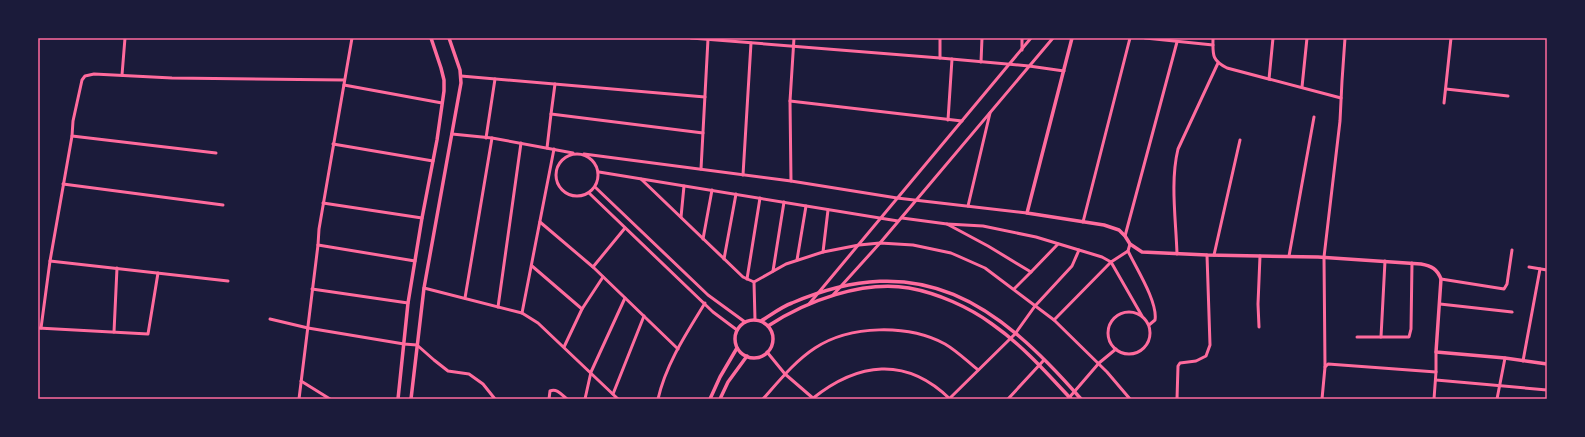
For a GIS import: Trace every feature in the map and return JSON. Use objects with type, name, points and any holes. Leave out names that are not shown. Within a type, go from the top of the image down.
[{"type":"street","points":[[122,75],[125,38]]},
{"type":"street","points":[[299,399],[319,228],[352,38]]},
{"type":"street","points":[[398,399],[408,303],[442,103],[444,80],[436,50],[431,38]]},
{"type":"street","points":[[411,399],[424,288],[460,92],[461,76],[449,38]]},
{"type":"street","points":[[691,38],[952,59],[1029,66],[1064,71]]},
{"type":"street","points":[[791,181],[790,101],[794,38]]},
{"type":"street","points":[[940,38],[940,58]]},
{"type":"street","points":[[981,62],[982,38]]},
{"type":"street","points":[[1022,38],[1022,50]]},
{"type":"street","points":[[809,304],[1031,38]]},
{"type":"street","points":[[833,296],[902,218],[1053,38]]},
{"type":"street","points":[[1027,213],[1072,38]]},
{"type":"street","points":[[1084,222],[1130,38]]},
{"type":"street","points":[[1145,38],[1213,45]]},
{"type":"street","points":[[1213,38],[1214,59],[1227,68],[1341,98]]},
{"type":"street","points":[[1269,79],[1272,38]]},
{"type":"street","points":[[1302,87],[1307,38]]},
{"type":"street","points":[[1322,399],[1325,367],[1324,257],[1340,121],[1345,38]]},
{"type":"street","points":[[1444,103],[1451,38]]},
{"type":"street","points":[[701,169],[708,39]]},
{"type":"street","points":[[1125,236],[1177,42]]},
{"type":"street","points":[[743,175],[751,43]]},
{"type":"street","points":[[948,120],[952,59]]},
{"type":"street","points":[[1177,254],[1174,187],[1175,163],[1178,149],[1218,63]]},
{"type":"street","points":[[158,273],[148,334],[40,328],[72,136],[73,121],[82,80],[85,76],[90,74],[172,78],[344,80]]},
{"type":"street","points":[[461,76],[705,97]]},
{"type":"street","points":[[486,138],[495,79]]},
{"type":"street","points":[[547,148],[555,84]]},
{"type":"street","points":[[344,85],[442,103]]},
{"type":"street","points":[[1446,89],[1508,96]]},
{"type":"street","points":[[790,101],[962,121]]},
{"type":"street","points":[[968,206],[990,112]]},
{"type":"street","points":[[551,114],[703,133]]},
{"type":"street","points":[[1289,256],[1314,117]]},
{"type":"street","points":[[452,134],[492,138],[575,153],[791,181],[897,198],[1027,213],[1084,222],[1119,230],[1130,244],[1142,252],[1207,255],[1324,257],[1412,263],[1431,266],[1438,272],[1441,279],[1434,399]]},
{"type":"street","points":[[72,136],[216,153]]},
{"type":"street","points":[[465,298],[492,138]]},
{"type":"street","points":[[1214,255],[1240,140]]},
{"type":"street","points":[[498,306],[521,143]]},
{"type":"street","points":[[333,144],[433,161]]},
{"type":"street","points":[[522,313],[554,149]]},
{"type":"street","points":[[575,153],[567,156],[556,169],[556,178],[559,186],[564,192],[572,196],[581,196],[589,193],[595,187],[598,180],[599,172],[596,164],[591,158],[584,154]]},
{"type":"street","points":[[599,172],[898,221]]},
{"type":"street","points":[[640,178],[743,277],[754,282]]},
{"type":"street","points":[[63,184],[223,205]]},
{"type":"street","points":[[681,217],[684,186]]},
{"type":"street","points":[[595,187],[708,295],[745,322]]},
{"type":"street","points":[[703,239],[712,190]]},
{"type":"street","points":[[589,193],[713,312],[737,330]]},
{"type":"street","points":[[724,259],[736,194]]},
{"type":"street","points":[[747,279],[760,198]]},
{"type":"street","points":[[773,271],[784,202]]},
{"type":"street","points":[[323,203],[422,218]]},
{"type":"street","points":[[797,260],[806,206]]},
{"type":"street","points":[[823,252],[828,210]]},
{"type":"street","points":[[902,218],[947,224],[983,226],[1036,237],[1102,257],[1111,262],[1149,326],[1150,334],[1148,343],[1142,350],[1133,353],[1124,353],[1116,349],[1109,341],[1108,330],[1112,320],[1121,313],[1126,312],[1132,312],[1142,316]]},
{"type":"street","points":[[540,222],[593,267],[678,349]]},
{"type":"street","points":[[947,224],[988,246],[1031,272]]},
{"type":"street","points":[[593,267],[625,228]]},
{"type":"street","points":[[754,282],[786,264],[797,260],[823,252],[859,245],[880,243],[913,245],[951,253],[986,268],[1054,320],[1099,363],[1130,399]]},
{"type":"street","points":[[1014,289],[1058,244]]},
{"type":"street","points":[[1130,244],[1128,251],[1156,313],[1155,320],[1149,326]]},
{"type":"street","points":[[318,245],[415,261]]},
{"type":"street","points":[[768,352],[785,374],[813,399],[840,381],[864,370],[891,369],[915,374],[938,387],[949,399],[1015,334],[1035,306],[1072,266],[1079,250]]},
{"type":"street","points":[[1441,279],[1504,289],[1507,284],[1512,250]]},
{"type":"street","points":[[1054,320],[1111,262],[1128,251]]},
{"type":"street","points":[[1177,399],[1178,366],[1180,363],[1196,361],[1206,356],[1210,346],[1207,255]]},
{"type":"street","points":[[1260,256],[1258,304],[1260,327]]},
{"type":"street","points":[[50,261],[228,281]]},
{"type":"street","points":[[1381,337],[1385,261]]},
{"type":"street","points":[[1357,337],[1409,337],[1412,263]]},
{"type":"street","points":[[532,266],[582,309]]},
{"type":"street","points":[[1529,267],[1547,270]]},
{"type":"street","points":[[114,332],[117,268]]},
{"type":"street","points":[[1523,361],[1540,269]]},
{"type":"street","points":[[564,347],[582,309],[603,277]]},
{"type":"street","points":[[761,321],[791,303],[842,286],[861,282],[886,280],[932,286],[971,302],[997,318],[1044,360],[1081,399]]},
{"type":"street","points":[[754,282],[755,320]]},
{"type":"street","points":[[768,326],[785,315],[809,304],[833,296],[862,289],[885,286],[908,287],[950,300],[991,323],[1011,338],[1039,365],[1069,398],[1099,363],[1116,349]]},
{"type":"street","points":[[424,288],[522,313],[538,323],[618,399]]},
{"type":"street","points":[[312,289],[408,303]]},
{"type":"street","points":[[585,399],[591,372],[625,298]]},
{"type":"street","points":[[658,399],[662,382],[678,349],[705,304]]},
{"type":"street","points":[[1440,304],[1512,312]]},
{"type":"street","points":[[613,394],[644,316]]},
{"type":"street","points":[[270,319],[308,328],[417,345],[448,371],[469,374],[484,384],[495,399]]},
{"type":"street","points":[[755,320],[761,321],[768,326],[773,336],[773,342],[768,352],[754,358],[746,356],[737,348],[735,342],[737,330],[745,322],[755,320]]},
{"type":"street","points":[[763,399],[798,361],[816,347],[836,337],[884,329],[905,331],[944,343],[978,370]]},
{"type":"street","points":[[710,399],[720,377],[737,348]]},
{"type":"street","points":[[1436,352],[1505,358],[1547,364]]},
{"type":"street","points":[[720,399],[728,382],[746,356]]},
{"type":"street","points":[[1497,399],[1505,358]]},
{"type":"street","points":[[1008,399],[1044,360]]},
{"type":"street","points":[[1325,367],[1328,364],[1436,372]]},
{"type":"street","points":[[1436,380],[1547,390]]},
{"type":"street","points":[[301,381],[330,399]]},
{"type":"street","points":[[549,399],[550,391],[556,390],[567,399]]}]
